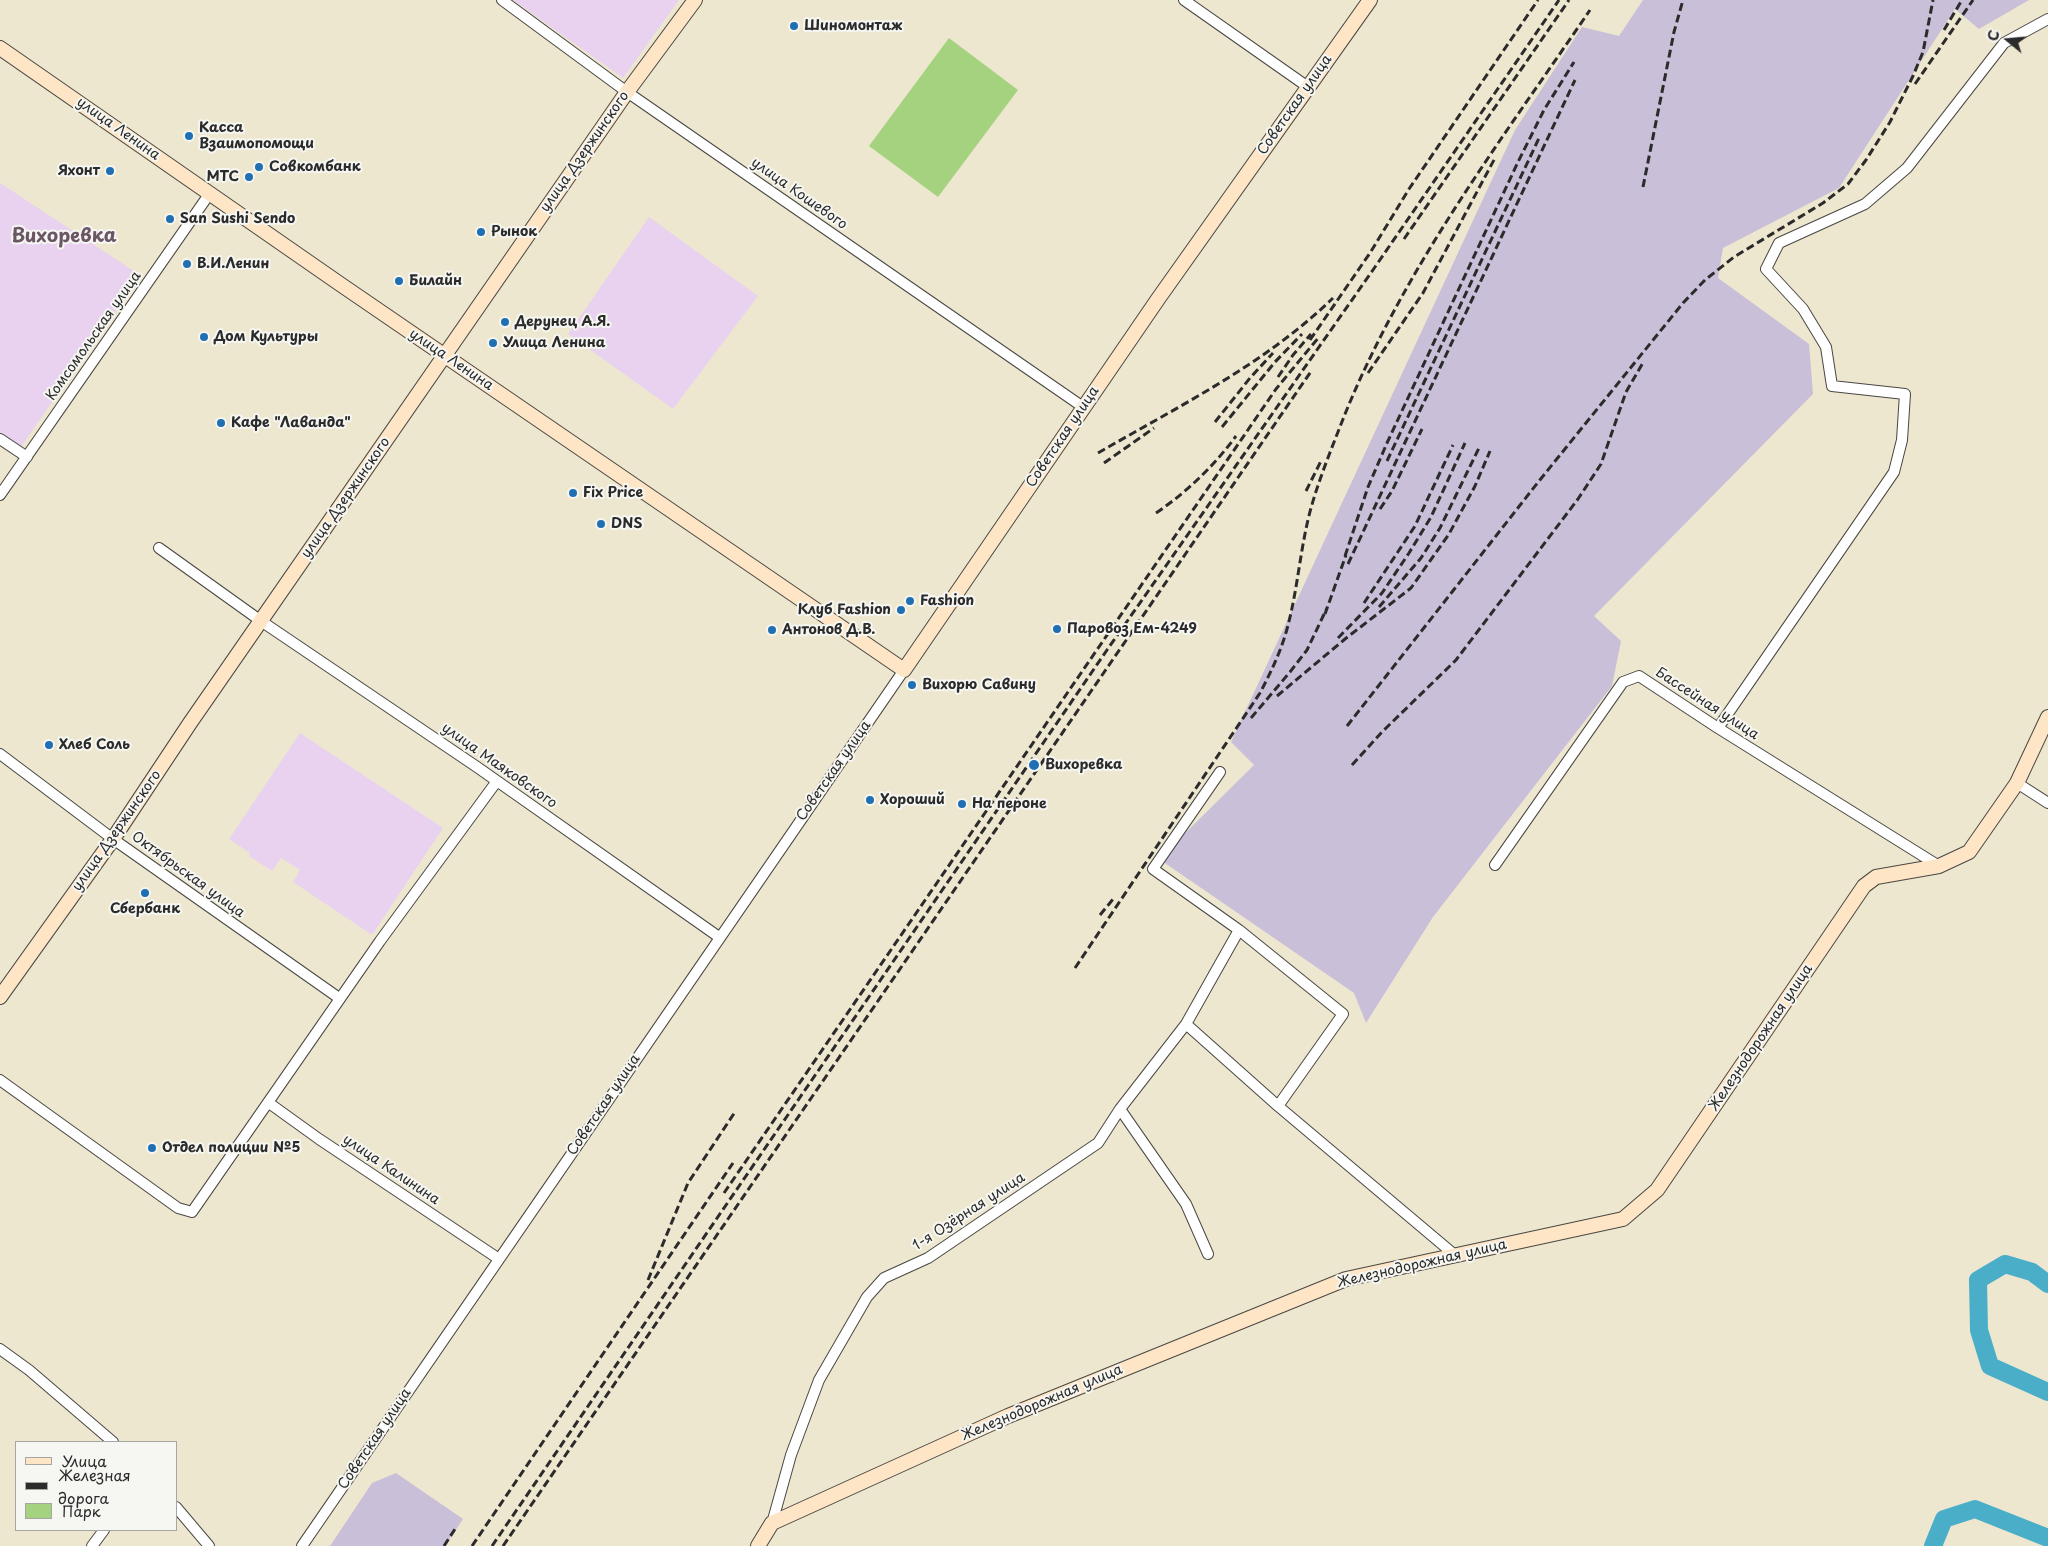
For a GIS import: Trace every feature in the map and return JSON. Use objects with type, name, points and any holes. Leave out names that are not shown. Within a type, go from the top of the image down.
[{"type":"street","name":"улица Кошевого","points":[[502,0],[627,92],[1083,407]]},
{"type":"street","name":"улица Дзержинского","points":[[0,997],[114,839],[190,723],[627,92],[695,0]]},
{"type":"street","points":[[1184,0],[1308,87]]},
{"type":"street","name":"Советская улица","points":[[302,1546],[1083,407],[1370,0]]},
{"type":"street","points":[[1718,728],[1894,472],[1902,440],[1905,394],[1832,386],[1826,347],[1803,308],[1766,269],[1780,243],[1866,204],[1907,168],[2004,43],[2048,18]]},
{"type":"street","name":"улица Ленина","points":[[0,48],[444,356],[904,670]]},
{"type":"street","name":"Комсомольская улица","points":[[0,495],[210,193]]},
{"type":"street","points":[[0,439],[27,457]]},
{"type":"street","points":[[159,548],[261,621]]},
{"type":"street","name":"улица Маяковского","points":[[261,621],[497,781],[719,938]]},
{"type":"street","name":"Бассейная улица","points":[[1496,865],[1623,682],[1639,676],[1718,728],[1939,866]]},
{"type":"street","name":"Железнодорожная улица","points":[[772,1523],[1008,1416],[1346,1280],[1623,1219],[1658,1190],[1864,886],[1876,877],[1939,866],[1969,852],[2017,783],[2048,717]]},
{"type":"street","name":"Октябрьская улица","points":[[0,754],[114,839],[339,998]]},
{"type":"street","points":[[1220,772],[1153,869],[1239,930],[1343,1014],[1278,1106]]},
{"type":"street","points":[[0,1080],[178,1208],[192,1212],[269,1103],[339,998],[497,781]]},
{"type":"street","points":[[2017,783],[2048,803]]},
{"type":"street","name":"1-я Озёрная улица","points":[[765,1546],[790,1455],[819,1380],[867,1297],[884,1278],[928,1258],[1098,1144],[1120,1109],[1186,1024],[1239,930]]},
{"type":"street","points":[[1186,1024],[1278,1106],[1456,1256]]},
{"type":"street","name":"улица Калинина","points":[[269,1103],[319,1139],[499,1259]]},
{"type":"street","points":[[1120,1109],[1186,1204],[1208,1254]]},
{"type":"street","points":[[0,1349],[29,1370],[112,1441]]},
{"type":"street","points":[[178,1509],[209,1546]]},
{"type":"street","points":[[758,1546],[772,1523]]},
{"type":"street","points":[[92,1546],[103,1531]]},
{"type":"shaded area","points":[[513,0],[679,0],[623,78]]},
{"type":"shaded area","points":[[1643,0],[2029,0],[1979,29],[1955,9],[1839,188],[1723,248],[1718,278],[1809,344],[1813,394],[1594,616],[1621,641],[1612,686],[1433,917],[1366,1023],[1354,993],[1159,859],[1254,765],[1231,742],[1515,130],[1582,27],[1619,36]]},
{"type":"shaded area","points":[[0,183],[140,275],[21,447],[0,432]]},
{"type":"shaded area","points":[[649,217],[758,296],[673,409],[568,334]]},
{"type":"shaded area","points":[[300,733],[443,828],[372,935],[293,882],[300,870],[281,858],[272,871],[249,856],[250,853],[229,839]]},
{"type":"shaded area","points":[[396,1473],[463,1519],[445,1546],[330,1546],[372,1483]]},
{"type":"green space","points":[[949,38],[1018,90],[938,197],[869,146]]},
{"type":"waterway","name":"Вихоревка","points":[[2048,1284],[2032,1272],[2005,1264],[1978,1280],[1979,1330],[1990,1366],[2048,1392]]},
{"type":"waterway","name":"Вихоревка","points":[[1933,1546],[1944,1519],[1975,1509],[2048,1538]]},
{"type":"railway","points":[[1310,340],[1370,253],[1409,189],[1538,0]]},
{"type":"railway","points":[[492,1546],[1107,650],[1559,0]]},
{"type":"railway","points":[[1404,239],[1569,0]]},
{"type":"railway","points":[[1643,187],[1674,32],[1683,0]]},
{"type":"railway","points":[[1347,726],[1539,481],[1683,303],[1705,280],[1734,257],[1823,203],[1848,184],[1890,122],[1913,76],[1923,52],[1933,0]]},
{"type":"railway","points":[[1944,30],[1962,0]]},
{"type":"railway","points":[[1915,84],[1973,0]]},
{"type":"railway","points":[[1075,968],[1260,693],[1282,645],[1287,629],[1307,523],[1318,484],[1369,359],[1396,307],[1457,206],[1590,10]]},
{"type":"railway","points":[[1345,556],[1368,487],[1387,443],[1518,162],[1544,110],[1574,62]]},
{"type":"railway","points":[[1348,564],[1575,80]]},
{"type":"railway","points":[[1387,461],[1540,136]]},
{"type":"railway","points":[[1368,373],[1423,293],[1495,158]]},
{"type":"railway","points":[[1098,453],[1190,401],[1250,364],[1307,322],[1333,298]]},
{"type":"railway","points":[[1222,427],[1275,362],[1302,334]]},
{"type":"railway","points":[[1278,377],[1311,334]]},
{"type":"railway","points":[[724,1193],[1276,389],[1319,337]]},
{"type":"railway","points":[[1215,422],[1250,378],[1273,353]]},
{"type":"railway","points":[[1352,765],[1382,732],[1456,660],[1578,499],[1601,464],[1626,392],[1644,361]]},
{"type":"railway","points":[[503,1546],[1312,370]]},
{"type":"railway","points":[[1104,463],[1154,428]]},
{"type":"railway","points":[[1380,509],[1392,491],[1422,429]]},
{"type":"railway","points":[[1156,513],[1199,478],[1219,458],[1236,436]]},
{"type":"railway","points":[[1338,638],[1382,593],[1409,553],[1431,517],[1465,443]]},
{"type":"railway","points":[[1364,603],[1415,526],[1453,445]]},
{"type":"railway","points":[[1379,607],[1421,558],[1440,528],[1479,448]]},
{"type":"railway","points":[[1277,696],[1345,639],[1411,588],[1449,534],[1475,486],[1490,451]]},
{"type":"railway","points":[[1306,491],[1321,461]]},
{"type":"railway","points":[[1325,614],[1346,555]]},
{"type":"railway","points":[[1251,718],[1307,650],[1327,608]]},
{"type":"railway","points":[[1100,915],[1114,898]]},
{"type":"railway","points":[[648,1280],[688,1183],[735,1112]]},
{"type":"railway","points":[[472,1546],[733,1163]]},
{"type":"railway","points":[[444,1546],[457,1526]]},
{"type":"place","name":"Шиномонтаж","points":[[794,26]]},
{"type":"place","name":"Касса Взаимопомощи","points":[[189,136]]},
{"type":"place","name":"Совкомбанк","points":[[259,167]]},
{"type":"place","name":"Яхонт","points":[[110,171]]},
{"type":"place","name":"МТС","points":[[249,177]]},
{"type":"place","name":"San Sushi Sendo","points":[[170,219]]},
{"type":"place","name":"Рынок","points":[[481,232]]},
{"type":"place","name":"В.И.Ленин","points":[[187,264]]},
{"type":"place","name":"Билайн","points":[[399,281]]},
{"type":"place","name":"Дерунец А.Я.","points":[[505,322]]},
{"type":"place","name":"Дом Культуры","points":[[204,337]]},
{"type":"place","name":"Улица Ленина","points":[[493,343]]},
{"type":"place","name":"Кафе \"Лаванда\"","points":[[221,423]]},
{"type":"place","name":"Fix Price","points":[[573,493]]},
{"type":"place","name":"DNS","points":[[601,524]]},
{"type":"place","name":"Fashion","points":[[910,601]]},
{"type":"place","name":"Клуб Fashion","points":[[901,610]]},
{"type":"place","name":"Паровоз Ем-4249","points":[[1057,629]]},
{"type":"place","name":"Антонов Д.В.","points":[[772,630]]},
{"type":"place","name":"Вихорю Савину","points":[[912,685]]},
{"type":"place","name":"Хлеб Соль","points":[[49,745]]},
{"type":"place","name":"Вихоревка","points":[[1034,765]]},
{"type":"place","name":"Хороший","points":[[870,800]]},
{"type":"place","name":"На пероне","points":[[962,804]]},
{"type":"place","name":"Сбербанк","points":[[145,893]]},
{"type":"place","name":"Отдел полиции №5","points":[[152,1148]]},
{"type":"district","name":"Вихоревка","points":[[64,237]]}]
